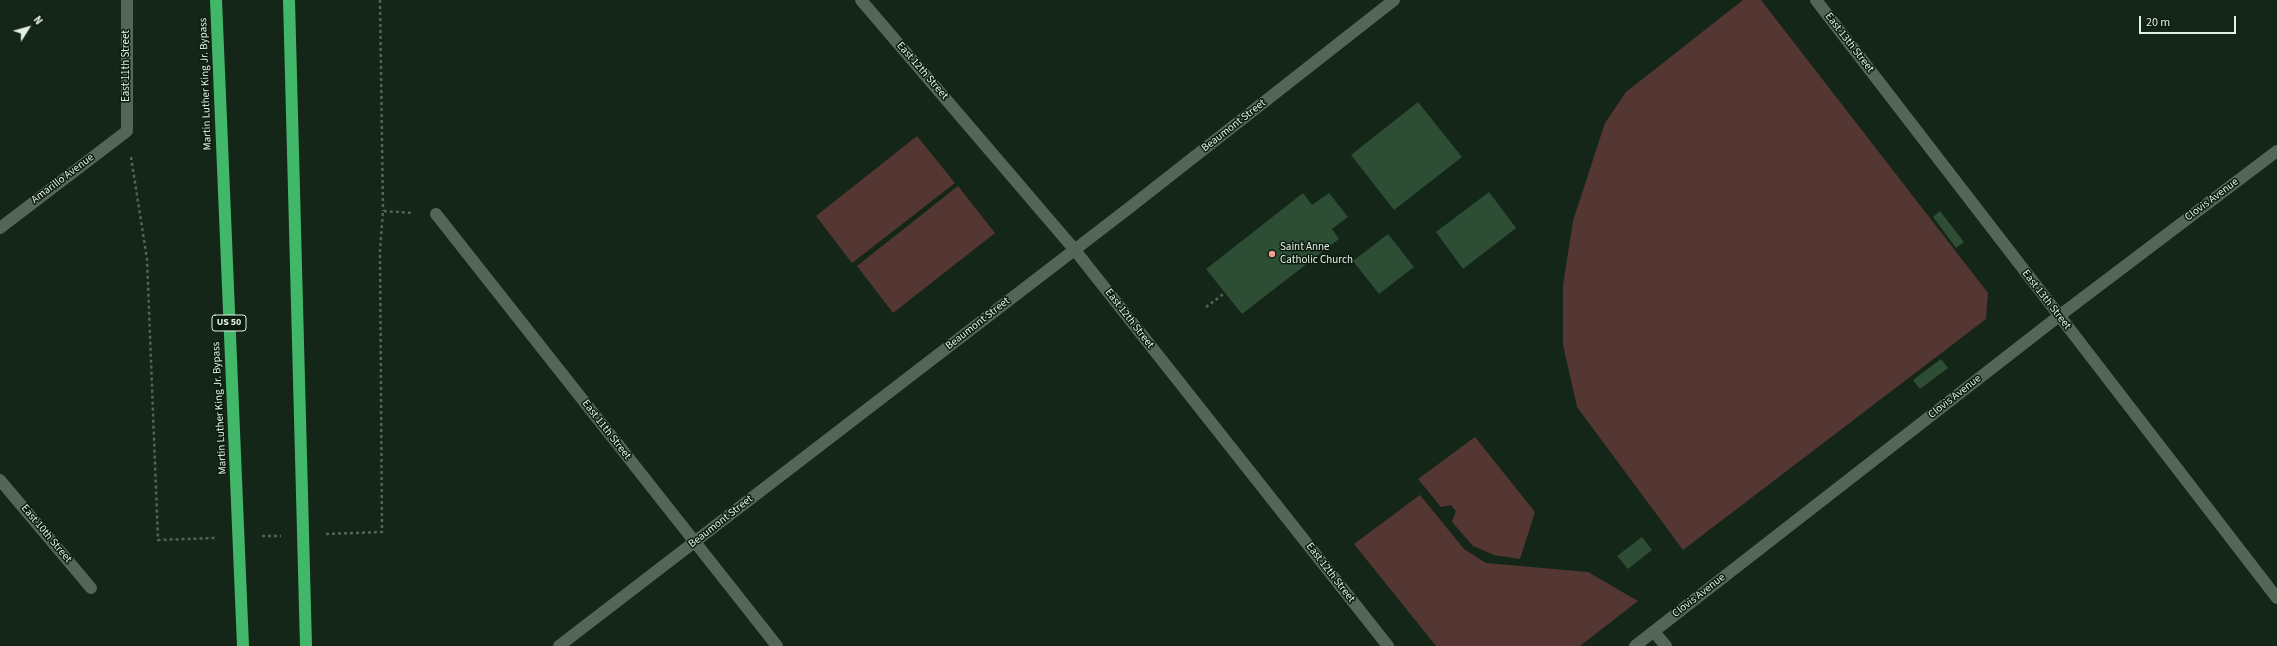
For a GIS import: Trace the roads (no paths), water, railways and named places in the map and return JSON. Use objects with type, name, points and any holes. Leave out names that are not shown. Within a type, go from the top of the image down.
[{"type":"highway","name":"Martin Luther King Jr. Bypass","points":[[216,0],[243,646]]},
{"type":"highway","points":[[289,0],[306,646]]},
{"type":"street","name":"East 11th Street","points":[[127,0],[127,131]]},
{"type":"street","name":"East 12th Street","points":[[861,0],[1074,249],[1388,646]]},
{"type":"street","name":"Beaumont Street","points":[[559,646],[1394,0]]},
{"type":"street","name":"East 13th Street","points":[[1816,0],[2277,598]]},
{"type":"street","name":"Amarillo Avenue","points":[[0,228],[127,131]]},
{"type":"street","name":"Clovis Avenue","points":[[1635,646],[2059,316],[2277,151]]},
{"type":"street","name":"East 11th Street","points":[[436,214],[777,646]]},
{"type":"street","name":"East 10th Street","points":[[0,480],[91,588]]},
{"type":"street","points":[[1654,632],[1666,646]]},
{"type":"place","name":"Saint Anne Catholic Church","points":[[1272,254]]}]
